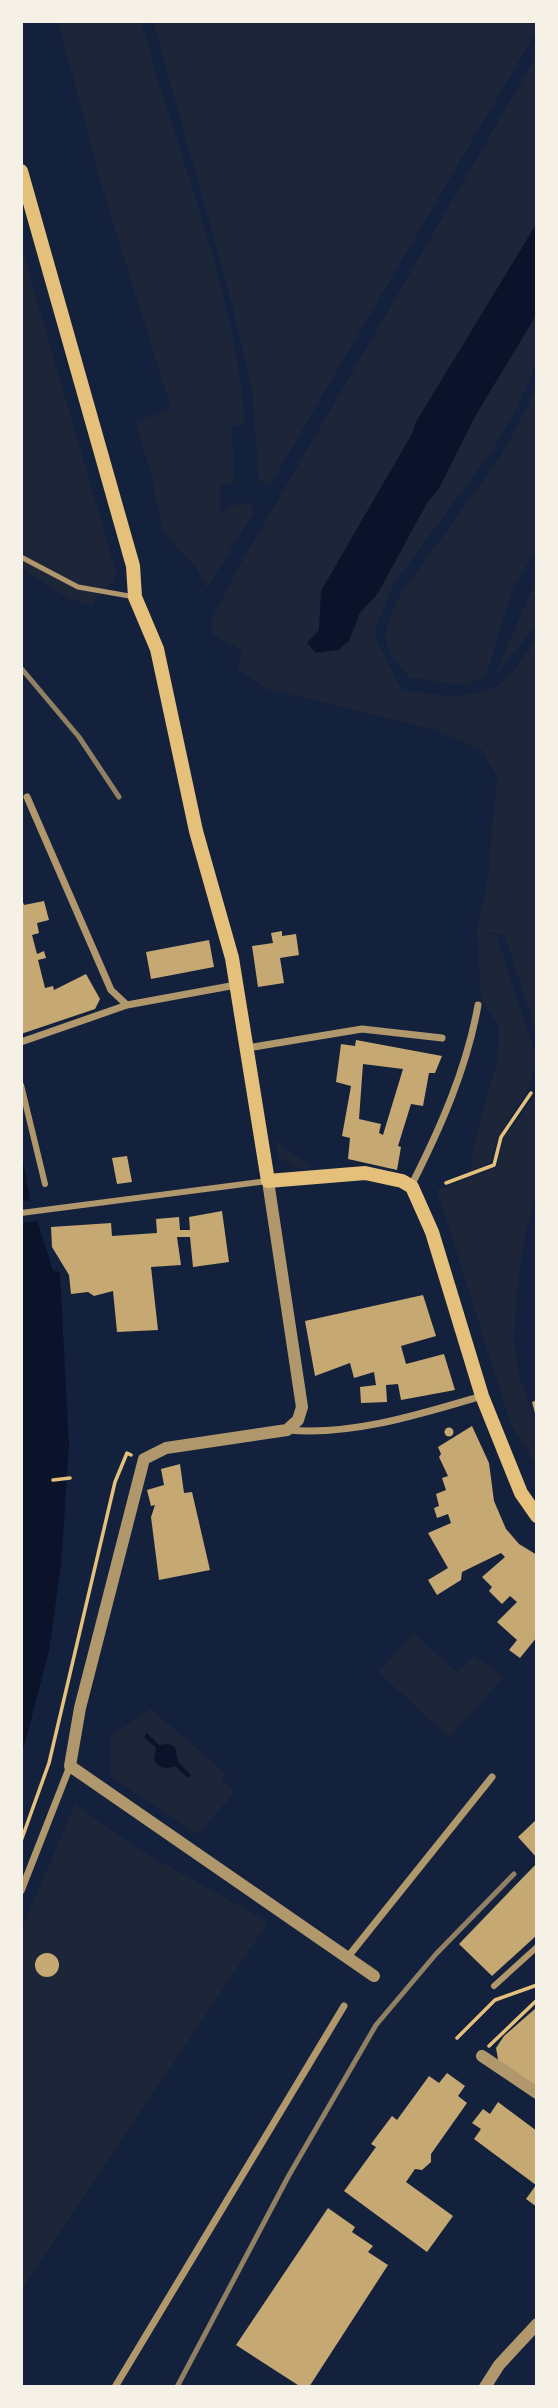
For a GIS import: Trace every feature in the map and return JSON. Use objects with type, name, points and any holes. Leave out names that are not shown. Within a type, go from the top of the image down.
[{"type":"main road","points":[[21,171],[133,566],[135,597],[146,618],[162,667],[196,831],[209,883],[222,916],[237,985],[268,1181],[365,1173],[402,1181],[411,1186],[421,1201],[432,1232],[482,1396],[521,1493],[537,1516]]},
{"type":"street","points":[[27,797],[111,990],[127,1005]]},
{"type":"street","points":[[21,1042],[127,1005],[237,985]]},
{"type":"street","points":[[411,1186],[434,1139],[471,1042],[478,1005]]},
{"type":"street","points":[[247,1048],[362,1029],[442,1038]]},
{"type":"street","points":[[21,1085],[45,1184]]},
{"type":"street","points":[[21,1213],[268,1181],[302,1407],[298,1420],[287,1430]]},
{"type":"street","points":[[21,1891],[70,1766],[80,1709],[144,1459],[166,1448],[287,1430],[318,1432],[376,1423],[482,1396]]},
{"type":"street","points":[[70,1766],[374,1976]]},
{"type":"street","points":[[347,1958],[492,1777]]},
{"type":"street","points":[[494,1986],[537,1947]]},
{"type":"street","points":[[115,2387],[344,2006]]},
{"type":"street","points":[[481,2056],[537,2093]]},
{"type":"street","points":[[485,2387],[499,2365],[537,2325]]},
{"type":"lane","points":[[21,557],[78,587],[135,597]]},
{"type":"path","points":[[446,1184],[494,1165],[501,1137],[531,1093]]},
{"type":"path","points":[[21,1841],[49,1763],[116,1482],[127,1453]]},
{"type":"path","points":[[53,1480],[70,1478]]},
{"type":"path","points":[[457,2038],[495,2000],[537,1985]]},
{"type":"path","points":[[481,2056],[537,2000]]},
{"type":"shaded area","points":[[58,21],[141,21],[217,272],[230,323],[245,425],[232,426],[234,483],[220,485],[220,512],[243,503],[253,506],[253,514],[207,588],[197,569],[163,531],[150,470],[135,423],[171,408],[105,197]]},
{"type":"shaded area","points":[[153,21],[537,21],[537,30],[270,485],[259,480],[252,387],[227,285]]},
{"type":"shaded area","points":[[537,55],[537,223],[416,422],[412,434],[321,591],[319,630],[313,638],[356,627],[359,614],[427,503],[438,490],[477,413],[537,314],[537,362],[516,409],[494,448],[393,585],[376,628],[377,641],[402,691],[443,695],[470,694],[496,686],[511,674],[537,638],[537,1034],[504,934],[482,931],[497,936],[537,1059],[527,1092],[498,1136],[491,1162],[470,1171],[475,1140],[498,1058],[499,1027],[481,1000],[477,929],[487,885],[497,777],[482,750],[433,729],[267,689],[236,668],[244,651],[212,635],[211,620],[237,570]]},
{"type":"shaded area","points":[[537,223],[537,314],[477,413],[438,490],[427,503],[378,593],[359,614],[349,641],[338,650],[316,653],[307,643],[319,630],[321,591],[412,434],[416,422]]},
{"type":"shaded area","points":[[21,246],[116,572],[114,582],[110,582],[92,606],[70,599],[21,568]]},
{"type":"shaded area","points":[[537,387],[537,549],[512,589],[487,674],[467,686],[409,677],[393,658],[386,639],[388,624],[400,595],[501,456]]},
{"type":"shaded area","points":[[537,580],[537,625],[495,675],[534,585]]},
{"type":"shaded area","points":[[537,1093],[537,1189],[525,1236],[517,1289],[514,1340],[518,1372],[537,1426],[537,1467],[511,1425],[437,1190],[496,1168],[504,1138]]},
{"type":"shaded area","points":[[275,1137],[282,1146],[309,1164],[307,1169],[298,1168],[279,1158]]},
{"type":"shaded area","points":[[21,1149],[30,1199],[53,1270],[60,1273],[69,1446],[61,1566],[49,1651],[21,1758]]},
{"type":"shaded area","points":[[414,1634],[457,1672],[474,1656],[504,1677],[449,1737],[378,1672]]},
{"type":"shaded area","points":[[151,1709],[225,1773],[221,1780],[235,1792],[198,1834],[111,1776],[111,1736]]},
{"type":"shaded area","points":[[147,1733],[159,1745],[168,1744],[175,1747],[178,1762],[191,1775],[188,1778],[175,1766],[165,1768],[158,1764],[154,1759],[156,1748],[144,1737]]},
{"type":"shaded area","points":[[75,1804],[138,1849],[268,1922],[21,2291],[21,1931]]},
{"type":"pier","points":[[34,1200],[39,1221],[21,1223],[21,1201]]},
{"type":"building","points":[[21,896],[24,905],[44,901],[49,920],[37,923],[39,933],[32,935],[37,954],[44,951],[46,958],[38,960],[45,988],[53,986],[54,990],[86,974],[100,999],[95,1009],[21,1034]]},
{"type":"building","points":[[282,931],[282,936],[296,934],[299,955],[280,958],[284,983],[258,987],[252,946],[273,943],[271,933]]},
{"type":"building","points":[[209,940],[214,967],[151,979],[146,952]]},
{"type":"building","points":[[356,1040],[442,1056],[435,1073],[429,1073],[423,1106],[411,1104],[398,1146],[401,1147],[397,1170],[348,1159],[350,1138],[342,1136],[351,1086],[336,1082],[341,1044],[355,1046]],"holes":[[[363,1064],[403,1069],[383,1135],[379,1133],[381,1124],[359,1119]]]},
{"type":"building","points":[[127,1156],[132,1182],[117,1184],[112,1158]]},
{"type":"building","points":[[222,1211],[229,1262],[193,1267],[190,1237],[177,1237],[181,1265],[151,1267],[158,1330],[117,1332],[113,1291],[94,1296],[88,1292],[71,1294],[69,1275],[52,1247],[51,1227],[111,1223],[112,1236],[157,1233],[156,1219],[179,1217],[180,1230],[190,1230],[189,1217]]},
{"type":"building","points":[[423,1295],[436,1336],[401,1346],[406,1364],[444,1354],[455,1390],[401,1400],[398,1384],[386,1385],[387,1402],[361,1403],[360,1387],[376,1385],[374,1372],[354,1378],[350,1363],[315,1376],[305,1321]]},
{"type":"building","points":[[537,1400],[537,1417],[536,1417],[532,1402]]},
{"type":"building","points":[[472,1426],[489,1463],[494,1501],[506,1529],[519,1544],[537,1555],[537,1637],[520,1658],[509,1650],[517,1640],[497,1622],[517,1602],[510,1596],[502,1604],[489,1591],[492,1587],[482,1577],[505,1557],[501,1553],[462,1572],[461,1580],[437,1595],[428,1580],[448,1568],[428,1533],[451,1523],[448,1514],[437,1518],[434,1508],[439,1506],[436,1494],[446,1490],[442,1478],[448,1476],[439,1457],[441,1454],[438,1447]]},
{"type":"building","points":[[449,1428],[453,1432],[449,1436],[445,1432]]},
{"type":"building","points":[[180,1464],[184,1493],[192,1492],[210,1570],[159,1580],[151,1517],[155,1505],[151,1506],[147,1490],[164,1485],[161,1469]]},
{"type":"building","points":[[537,1819],[537,1858],[518,1837]]},
{"type":"building","points":[[537,1863],[537,1935],[492,1976],[459,1944]]},
{"type":"building","points":[[47,1953],[56,1956],[59,1965],[56,1974],[47,1977],[38,1974],[35,1965],[38,1956]]},
{"type":"building","points":[[537,2007],[537,2091],[499,2065],[496,2048],[504,2036]]},
{"type":"building","points":[[447,2073],[465,2086],[458,2096],[467,2103],[431,2154],[431,2162],[422,2170],[415,2169],[406,2182],[453,2216],[427,2252],[344,2191],[376,2147],[371,2144],[392,2116],[397,2120],[429,2076],[439,2083]]},
{"type":"building","points":[[498,2102],[537,2131],[537,2207],[526,2199],[536,2185],[474,2139],[481,2129],[472,2123],[483,2109],[490,2114]]},
{"type":"building","points":[[328,2208],[355,2227],[352,2232],[373,2246],[368,2252],[388,2265],[309,2387],[301,2387],[236,2345]]},
{"type":"railway","points":[[21,668],[79,737],[119,797]]},
{"type":"railway","points":[[177,2387],[288,2177],[376,2025],[436,1954],[514,1874]]}]
